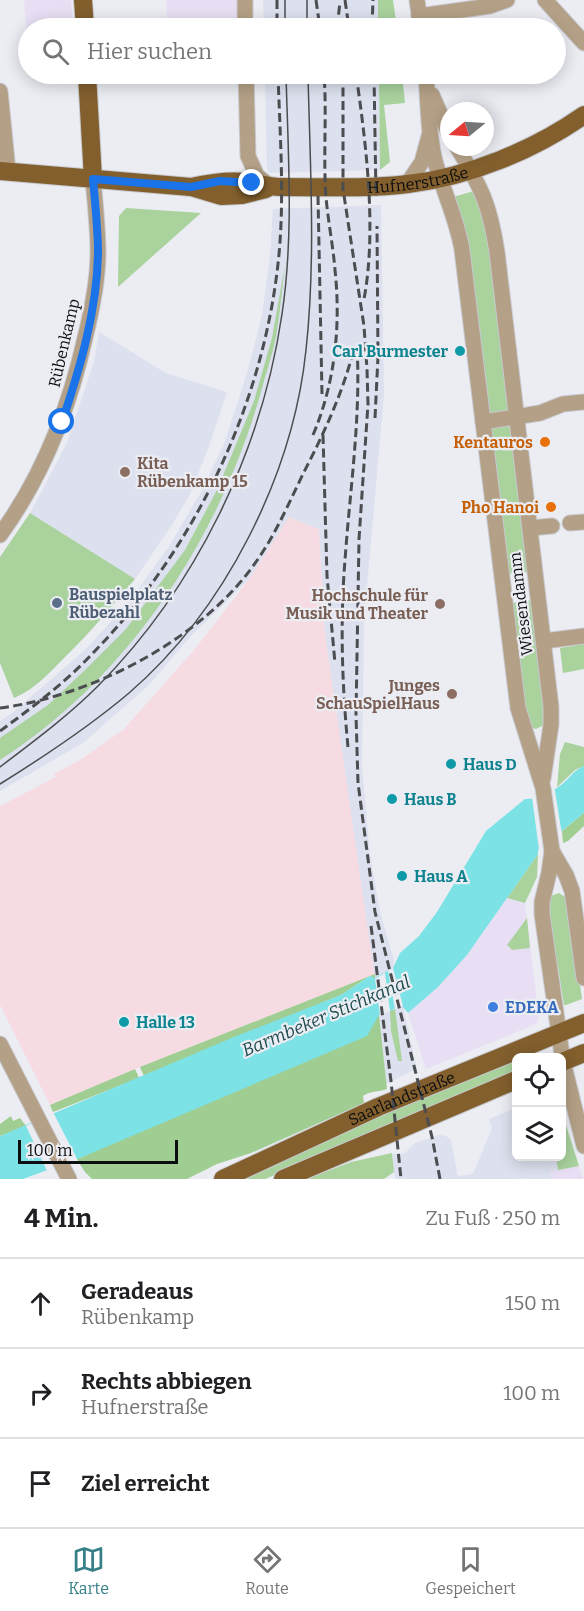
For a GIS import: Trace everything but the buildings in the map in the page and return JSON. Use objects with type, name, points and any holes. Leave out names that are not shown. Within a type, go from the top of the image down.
[{"type":"main road","points":[[83,0],[84,18]]},
{"type":"main road","points":[[88,84],[93,179]]},
{"type":"main road","name":"Hufnerstraße","points":[[196,189],[215,182],[272,188],[407,184],[493,163],[562,130],[584,115]]},
{"type":"main road","name":"Hufnerstraße","points":[[4,171],[196,189],[222,196],[248,194],[272,188]]},
{"type":"main road","name":"Saarlandstraße","points":[[223,1179],[378,1107],[584,1023]]},
{"type":"main road","points":[[566,1060],[584,1053]]},
{"type":"main road","name":"Saarlandstraße","points":[[283,1179],[512,1082]]},
{"type":"street","points":[[245,0],[245,18]]},
{"type":"street","points":[[417,0],[419,18]]},
{"type":"street","points":[[438,18],[507,0]]},
{"type":"street","points":[[544,0],[561,18]]},
{"type":"street","points":[[566,24],[584,43]]},
{"type":"street","points":[[246,84],[248,151],[251,165],[256,176],[272,188]]},
{"type":"street","name":"Wiesendamm","points":[[427,84],[430,133],[440,177],[455,219],[462,250],[518,708],[543,788]]},
{"type":"street","name":"Wiesendamm","points":[[429,84],[440,117]]},
{"type":"street","points":[[0,91],[4,171]]},
{"type":"street","points":[[407,184],[422,162],[430,133]]},
{"type":"street","points":[[231,182],[239,172],[248,151]]},
{"type":"street","name":"Wiesendamm","points":[[463,156],[485,198],[494,232],[544,641],[552,719],[543,771],[543,788],[552,851],[542,902],[561,1053]]},
{"type":"street","name":"Rübenkamp","points":[[1,533],[46,457],[62,422],[77,374],[92,310],[97,261],[93,179]]},
{"type":"street","points":[[483,422],[544,412],[563,404],[584,402]]},
{"type":"street","points":[[530,528],[552,526]]},
{"type":"street","points":[[544,641],[584,636]]},
{"type":"street","name":"Wiesendamm","points":[[552,851],[579,905],[584,978]]},
{"type":"street","points":[[0,1044],[68,1176]]},
{"type":"street","name":"Wiesendamm","points":[[566,1077],[584,1146]]},
{"type":"shaded area","points":[[24,0],[71,0],[72,18],[25,18]]},
{"type":"shaded area","points":[[166,0],[238,0],[239,18],[167,18]]},
{"type":"shaded area","points":[[263,0],[378,0],[378,18],[264,18]]},
{"type":"shaded area","points":[[265,84],[379,84],[380,170],[270,173],[267,170]]},
{"type":"shaded area","points":[[381,205],[384,394],[364,621],[362,767],[370,854],[380,912],[394,960],[393,968],[375,979],[325,633],[319,529],[289,517],[249,579],[188,639],[150,684],[83,743],[0,791],[0,721],[86,649],[128,603],[168,548],[201,492],[224,444],[248,370],[262,315],[270,256],[273,209]]},
{"type":"shaded area","name":"Kita Rübenkamp 15","points":[[99,332],[166,373],[227,392],[189,496],[135,579],[30,513],[67,443],[94,361]]},
{"type":"shaded area","points":[[289,517],[319,529],[325,633],[375,974],[50,1105],[0,1005],[0,806],[56,777],[54,774],[80,760],[123,730],[195,649],[249,579]]},
{"type":"shaded area","points":[[507,898],[525,903],[539,1019],[536,1024],[426,1069],[408,1013],[438,987],[467,955]]},
{"type":"shaded area","points":[[403,1006],[417,1069],[386,1084],[379,1015]]},
{"type":"shaded area","points":[[512,1110],[512,1161],[557,1161],[558,1170],[550,1171],[551,1179],[395,1179],[392,1154],[405,1153],[415,1143],[439,1135],[451,1140],[458,1176],[473,1174],[492,1128],[489,1119]]},
{"type":"shaded area","points":[[579,1166],[583,1179],[551,1179],[550,1171]]},
{"type":"green space","points":[[378,0],[393,0],[396,18],[378,18]]},
{"type":"green space","points":[[379,84],[403,84],[405,103],[384,105],[390,162],[380,170]]},
{"type":"green space","points":[[474,191],[487,225],[509,407],[505,412],[493,414],[489,411],[453,197]]},
{"type":"green space","points":[[126,208],[201,213],[118,287],[119,216]]},
{"type":"green space","points":[[285,265],[275,343],[247,437],[198,545],[166,595],[131,643],[91,686],[48,726],[0,760],[0,738],[48,705],[126,629],[185,550],[217,490],[254,401],[272,338]]},
{"type":"green space","points":[[505,424],[512,429],[529,572],[506,574],[490,431],[494,426]]},
{"type":"green space","name":"Bauspielplatz Rübezahl","points":[[30,513],[135,579],[92,629],[53,669],[35,686],[14,698],[0,663],[0,557]]},
{"type":"green space","points":[[533,600],[546,713],[544,725],[536,729],[526,721],[510,603]]},
{"type":"green space","points":[[584,644],[584,669],[563,673],[560,648]]},
{"type":"green space","points":[[565,742],[584,747],[584,766],[575,770],[557,787],[560,754]]},
{"type":"green space","points":[[584,813],[584,826],[563,843],[562,831]]},
{"type":"green space","points":[[538,854],[537,877],[525,903],[507,898]]},
{"type":"green space","points":[[559,893],[568,899],[582,999],[566,1005],[564,1005],[549,918],[551,896]]},
{"type":"green space","points":[[527,918],[530,948],[512,950],[507,945]]},
{"type":"green space","points":[[375,974],[375,979],[370,976],[341,995],[144,1076],[140,1067]]},
{"type":"green space","points":[[395,1009],[402,1061],[398,1061],[391,1031],[390,1011]]},
{"type":"green space","points":[[379,1015],[387,1089],[365,1094],[364,1103],[251,1153],[217,1164],[187,1179],[92,1179],[76,1158],[80,1158]]},
{"type":"green space","points":[[512,1058],[512,1072],[429,1110],[265,1179],[234,1179]]},
{"type":"green space","points":[[135,1069],[139,1078],[53,1112],[50,1105]]},
{"type":"green space","points":[[11,1116],[13,1121],[20,1118],[26,1126],[0,1136],[0,1124]]},
{"type":"green space","points":[[566,1125],[579,1166],[558,1170],[557,1161],[566,1161]]},
{"type":"green space","points":[[392,1153],[394,1172],[384,1179],[307,1179],[351,1162]]},
{"type":"water","name":"Barmbeker Stichkanal","points":[[584,766],[584,813],[538,850],[538,854],[467,955],[438,987],[408,1013],[402,1006],[379,1015],[367,1036],[80,1158],[23,1179],[0,1179],[0,1136],[234,1037],[341,995],[370,976],[375,978],[393,968],[400,953],[419,936],[437,912],[486,831],[525,799],[539,797],[553,790]]},
{"type":"pier","points":[[554,785],[562,835],[541,851],[540,857],[532,797]]},
{"type":"pier","points":[[393,968],[403,1006],[395,1009],[388,971]]},
{"type":"pier","points":[[385,973],[390,1011],[380,1015],[375,979]]},
{"type":"pier","points":[[53,1112],[78,1161],[48,1173],[26,1126]]},
{"type":"tram line","points":[[285,0],[285,18]]},
{"type":"tram line","points":[[307,0],[307,18]]},
{"type":"tram line","points":[[0,767],[75,708],[133,647],[165,605],[194,561],[241,466],[259,416],[272,365],[286,284],[289,224],[286,84]]},
{"type":"tram line","points":[[0,784],[98,718],[164,660],[224,581],[249,537],[270,492],[299,397],[306,350],[312,246],[308,84]]},
{"type":"railway","points":[[277,0],[277,18]]},
{"type":"railway","points":[[316,0],[319,18]]},
{"type":"railway","points":[[345,0],[348,18]]},
{"type":"railway","points":[[372,18],[373,0]]},
{"type":"railway","points":[[338,18],[340,2]]},
{"type":"railway","points":[[0,731],[72,674],[130,612],[163,568],[192,522],[218,473],[257,371],[270,318],[278,264],[282,193],[278,84]]},
{"type":"railway","points":[[313,435],[321,415],[331,375],[337,312],[337,291],[326,197],[324,84]]},
{"type":"railway","points":[[343,84],[343,189],[364,326],[368,404],[359,539],[356,715],[358,783],[375,912],[432,1137],[440,1179]]},
{"type":"railway","points":[[357,84],[369,186],[370,216],[368,272],[364,299]]},
{"type":"railway","points":[[374,84],[376,196]]},
{"type":"railway","points":[[318,196],[322,394]]},
{"type":"railway","points":[[375,418],[378,357],[377,226]]},
{"type":"railway","points":[[348,747],[342,630],[345,560],[358,399],[357,346]]},
{"type":"railway","points":[[0,708],[72,691],[144,659],[178,638],[236,588],[258,559],[282,518],[318,445],[343,384],[353,352]]},
{"type":"railway","points":[[323,435],[327,576],[335,663]]},
{"type":"railway","points":[[371,926],[401,1179]]},
{"type":"place","name":"Carl Burmester","points":[[460,351]]},
{"type":"place","name":"Kentauros","points":[[545,442]]},
{"type":"place","name":"Kita Rübenkamp 15","points":[[125,472]]},
{"type":"place","name":"Pho Hanoi","points":[[551,507]]},
{"type":"place","name":"Bauspielplatz Rübezahl","points":[[57,603]]},
{"type":"place","name":"Hochschule für Musik und Theater","points":[[440,604]]},
{"type":"place","name":"Junges SchauSpielHaus","points":[[452,694]]},
{"type":"place","name":"Haus D","points":[[451,764]]},
{"type":"place","name":"Haus B","points":[[392,799]]},
{"type":"place","name":"Haus A","points":[[402,876]]},
{"type":"place","name":"EDEKA","points":[[493,1007]]},
{"type":"place","name":"Halle 13","points":[[124,1022]]},
{"type":"route","points":[[62,422],[77,374],[92,310],[98,253],[93,179],[191,187],[220,181],[252,183]]}]
